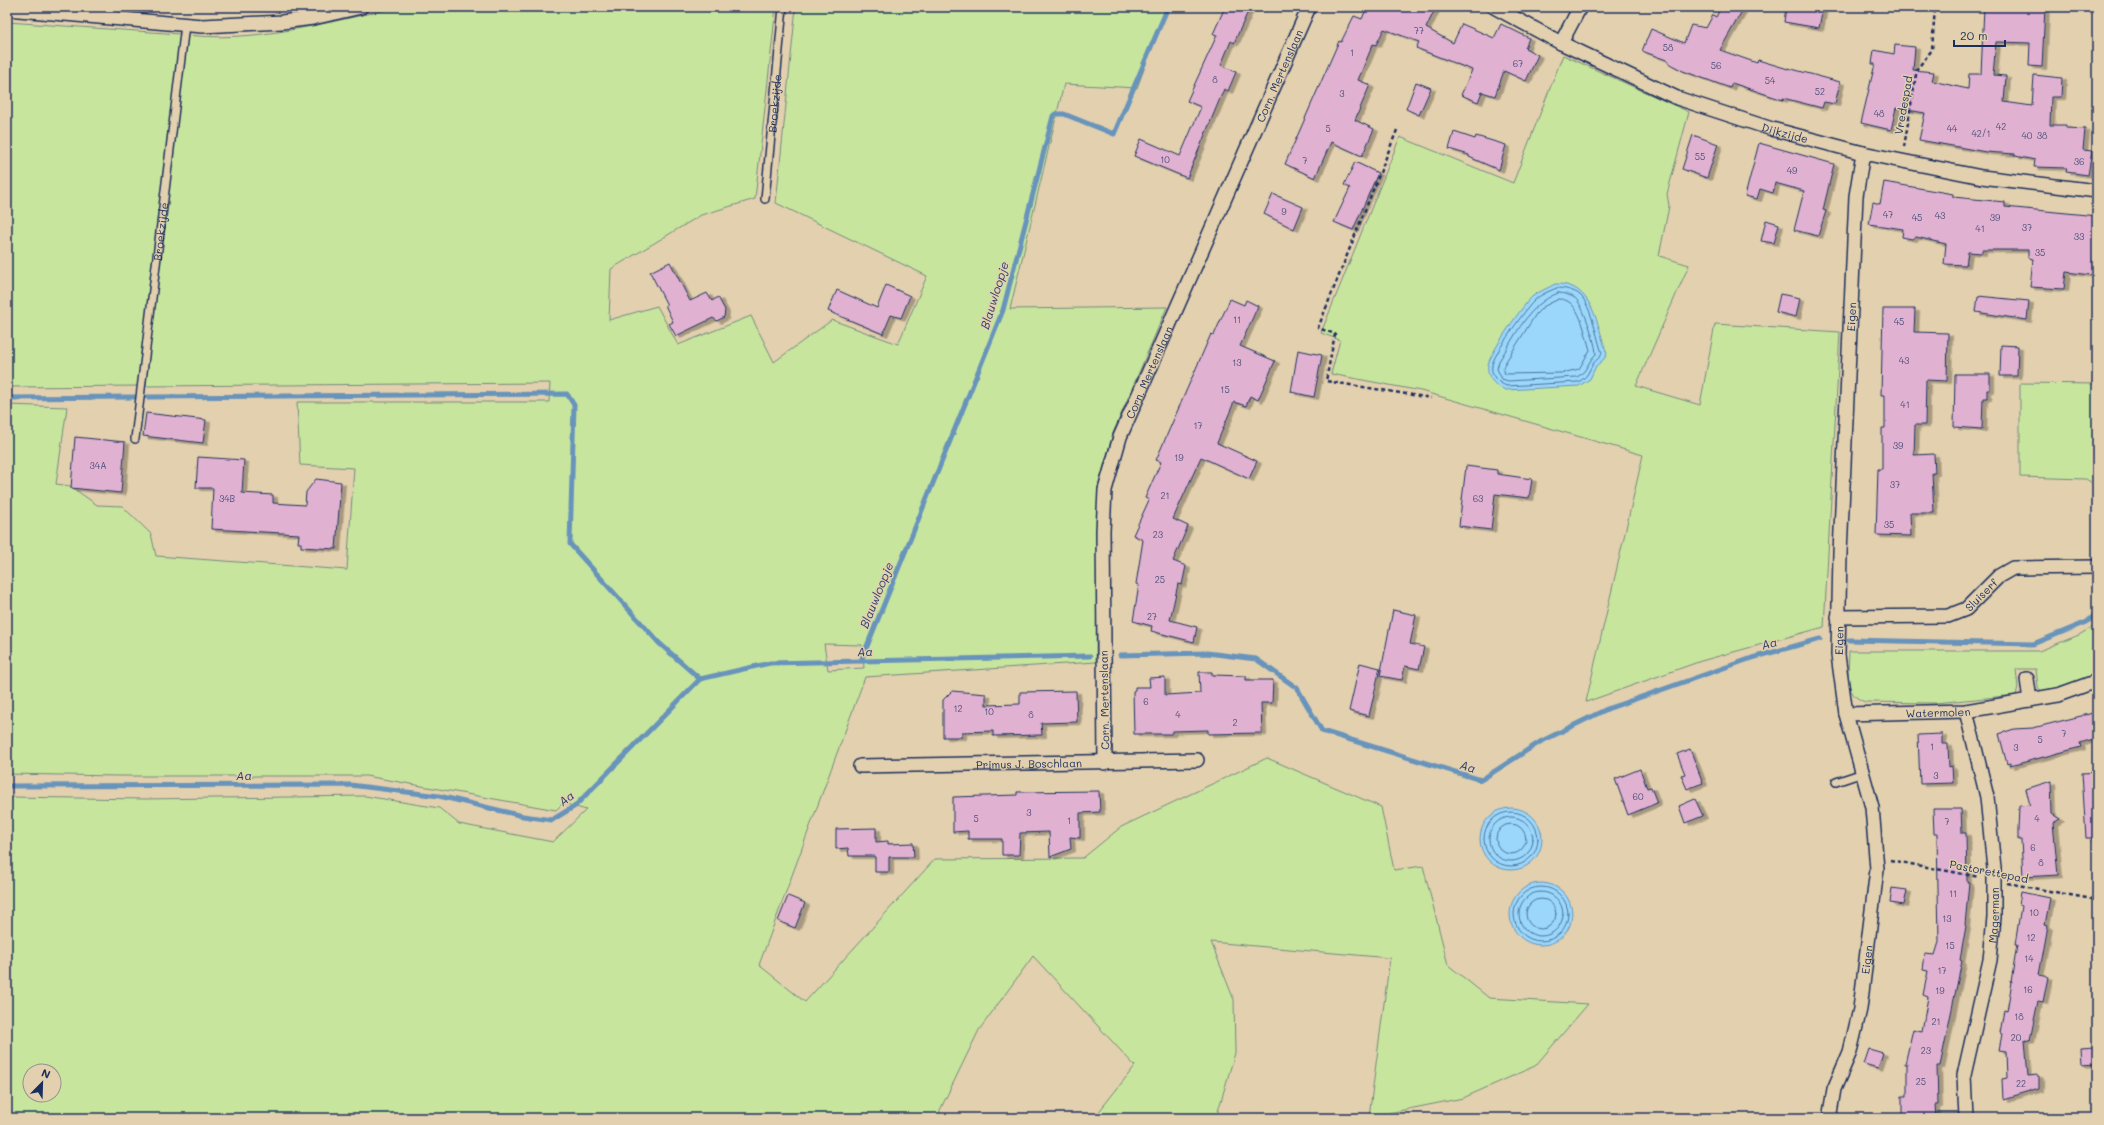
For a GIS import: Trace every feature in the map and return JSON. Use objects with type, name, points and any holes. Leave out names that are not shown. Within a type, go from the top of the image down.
[{"type":"street","points":[[7,10],[202,26],[282,22],[313,18],[361,7]]},
{"type":"street","name":"Corn. Mertenslaan","points":[[1105,762],[1102,531],[1105,490],[1120,437],[1309,7]]},
{"type":"street","name":"Dijkzijde","points":[[1494,7],[1561,42],[1677,98],[1772,129],[1863,153],[1982,177],[2097,191]]},
{"type":"street","points":[[1561,42],[1580,7]]},
{"type":"street","name":"Eigen","points":[[1832,1118],[1830,1113],[1834,1089],[1850,1052],[1860,1009],[1877,858],[1872,807],[1846,714],[1838,655],[1856,196],[1863,153]]},
{"type":"street","name":"Sluiserf","points":[[1839,622],[1948,616],[1966,609],[1999,576],[2013,568],[2097,567]]},
{"type":"street","points":[[2027,679],[2030,700]]},
{"type":"street","name":"Watermolen","points":[[1846,714],[1966,711],[2058,695],[2097,680]]},
{"type":"street","name":"Magerman","points":[[1966,711],[1987,797],[1994,880],[1994,917],[1990,960],[1979,1015],[1974,1027],[1964,1075],[1966,1118]]},
{"type":"street","name":"Primus J. Boschlaan","points":[[860,766],[1197,760]]},
{"type":"lane","name":"Broekzijde","points":[[765,199],[783,7]]},
{"type":"lane","name":"Broekzijde","points":[[135,439],[185,25]]},
{"type":"lane","points":[[1836,782],[1862,773]]},
{"type":"path","name":"Vredespad","points":[[1902,161],[1917,69],[1932,50],[1935,7]]},
{"type":"path","points":[[1397,130],[1318,328],[1335,334],[1326,380],[1431,398]]},
{"type":"path","name":"Pastorettepad","points":[[1877,858],[2097,900]]},
{"type":"green space","points":[[401,7],[776,7],[755,199],[701,215],[611,269],[609,320],[657,306],[678,345],[751,316],[774,362],[832,320],[898,344],[927,276],[776,203],[796,7],[1167,7],[1137,88],[1064,84],[1010,309],[1167,307],[1113,433],[1098,487],[1096,662],[865,677],[759,965],[805,1002],[935,859],[1083,858],[1121,827],[1267,758],[1381,807],[1394,870],[1423,866],[1448,965],[1489,998],[1588,1004],[1535,1066],[1463,1098],[1369,1117],[1390,958],[1211,942],[1234,1000],[1235,1053],[1216,1118],[1094,1118],[1135,1066],[1033,956],[979,1030],[940,1110],[939,1118],[7,1118],[7,797],[145,799],[365,796],[439,808],[459,824],[553,842],[586,810],[563,803],[556,810],[366,776],[119,776],[7,774],[7,405],[67,407],[56,484],[70,486],[97,505],[122,506],[151,534],[156,556],[347,570],[354,468],[300,465],[297,402],[549,402],[550,383],[7,387],[7,22],[208,37],[263,34],[319,25]],"holes":[[[824,644],[862,645],[864,668],[828,670]]]},
{"type":"green space","points":[[1563,55],[1689,112],[1667,194],[1669,206],[1659,256],[1689,265],[1636,386],[1700,405],[1715,324],[1840,332],[1824,627],[1701,661],[1586,702],[1643,455],[1421,391],[1331,374],[1340,340],[1321,333],[1400,137],[1513,183]]},
{"type":"green space","points":[[2020,383],[2097,384],[2097,486],[2086,479],[2020,477]]},
{"type":"green space","points":[[2097,624],[2097,675],[2078,682],[2041,691],[2038,687],[2036,669],[2016,669],[2018,688],[2016,695],[1935,703],[1865,702],[1853,693],[1848,681],[1849,651],[2039,651],[2079,635]]},
{"type":"water","points":[[1555,284],[1568,285],[1578,290],[1586,298],[1592,307],[1607,354],[1596,366],[1590,379],[1579,386],[1506,390],[1495,384],[1490,378],[1488,374],[1488,365],[1490,359],[1522,308],[1533,296]]},
{"type":"water","points":[[1511,808],[1523,811],[1533,817],[1539,827],[1542,839],[1539,851],[1533,861],[1523,867],[1511,870],[1499,867],[1489,861],[1483,851],[1480,839],[1483,827],[1489,817],[1499,811]]},
{"type":"water","points":[[1541,883],[1553,886],[1563,892],[1569,902],[1572,914],[1569,926],[1563,936],[1553,942],[1541,945],[1529,942],[1519,936],[1513,926],[1510,914],[1513,902],[1519,892],[1529,886]]},
{"type":"building","points":[[1225,7],[1250,7],[1234,43],[1231,41],[1221,65],[1236,72],[1228,91],[1224,89],[1187,178],[1134,156],[1141,139],[1180,156],[1201,107],[1187,101],[1217,35],[1213,34]]},
{"type":"building","points":[[1367,7],[1436,7],[1426,28],[1453,43],[1462,24],[1494,38],[1501,24],[1529,38],[1525,48],[1538,55],[1526,81],[1504,71],[1495,96],[1482,92],[1478,102],[1461,95],[1472,70],[1416,48],[1419,42],[1384,29],[1376,45],[1373,44],[1358,80],[1370,85],[1355,120],[1374,129],[1362,156],[1331,142],[1315,178],[1285,164],[1339,41],[1341,42],[1354,16],[1362,19]]},
{"type":"building","points":[[1721,7],[1734,7],[1742,11],[1720,50],[1757,63],[1758,60],[1840,82],[1835,104],[1824,102],[1822,108],[1783,98],[1783,100],[1732,83],[1730,88],[1683,71],[1668,63],[1669,61],[1642,51],[1651,29],[1684,43],[1691,25],[1706,28],[1713,15],[1716,17]]},
{"type":"building","points":[[1786,7],[1823,7],[1819,28],[1784,22]]},
{"type":"building","points":[[1984,7],[2045,7],[2042,67],[2029,66],[2030,43],[1996,42],[1993,75],[2006,76],[2004,102],[2032,106],[2034,75],[2062,78],[2061,97],[2051,97],[2050,125],[2066,125],[2066,128],[2085,129],[2083,150],[2092,151],[2088,175],[2066,172],[2067,168],[2034,167],[2035,160],[2015,156],[2015,154],[1986,152],[1919,140],[1925,113],[1896,108],[1891,130],[1861,123],[1875,64],[1872,64],[1874,50],[1894,54],[1895,45],[1915,47],[1913,70],[1934,72],[1932,81],[1968,89],[1969,74],[1981,74]]},
{"type":"building","points":[[1416,82],[1431,88],[1419,115],[1406,109]]},
{"type":"building","points":[[1454,132],[1475,139],[1476,136],[1506,145],[1499,170],[1469,157],[1469,155],[1449,149]]},
{"type":"building","points":[[1693,135],[1718,144],[1707,178],[1682,169]]},
{"type":"building","points":[[1759,143],[1834,164],[1823,210],[1826,211],[1818,236],[1794,230],[1804,191],[1775,183],[1773,193],[1760,189],[1757,199],[1745,196]]},
{"type":"building","points":[[1355,162],[1378,173],[1353,230],[1334,222],[1350,188],[1344,185]]},
{"type":"building","points":[[1884,182],[1953,194],[1953,197],[2005,202],[2005,207],[2097,216],[2097,261],[2093,261],[2092,275],[2066,272],[2064,289],[2030,287],[2033,259],[2028,258],[2028,250],[1982,250],[1982,253],[1968,252],[1966,265],[1944,264],[1946,244],[1916,237],[1912,239],[1902,237],[1903,229],[1869,224],[1873,202],[1880,204]]},
{"type":"building","points":[[1273,194],[1303,207],[1294,229],[1264,214]]},
{"type":"building","points":[[1766,220],[1779,224],[1774,243],[1761,241]]},
{"type":"building","points":[[670,262],[690,301],[707,293],[712,301],[718,297],[725,310],[724,317],[717,321],[713,318],[676,336],[669,324],[673,322],[665,305],[667,305],[650,272]]},
{"type":"building","points":[[886,285],[910,296],[901,318],[891,315],[883,334],[828,311],[837,290],[877,308]]},
{"type":"building","points":[[1780,294],[1800,298],[1796,317],[1776,312]]},
{"type":"building","points":[[1978,296],[2029,301],[2027,320],[1976,312]]},
{"type":"building","points":[[1230,299],[1244,305],[1246,300],[1258,306],[1240,346],[1275,361],[1258,400],[1250,396],[1246,406],[1234,402],[1217,443],[1257,461],[1249,479],[1201,457],[1173,519],[1188,526],[1173,561],[1186,566],[1182,585],[1178,584],[1170,620],[1197,627],[1194,642],[1151,631],[1152,626],[1133,621],[1139,585],[1136,584],[1143,540],[1133,535],[1149,500],[1145,498],[1161,462],[1156,460],[1211,334],[1214,335]]},
{"type":"building","points":[[1883,309],[1915,309],[1914,332],[1948,333],[1947,381],[1926,380],[1925,425],[1915,425],[1914,455],[1934,454],[1935,473],[1932,473],[1934,513],[1910,513],[1911,536],[1876,535],[1878,469],[1882,469],[1882,428],[1885,428],[1885,395],[1881,395]]},
{"type":"building","points":[[2001,345],[2018,346],[2017,376],[2000,376]]},
{"type":"building","points":[[1298,350],[1322,355],[1314,397],[1291,392]]},
{"type":"building","points":[[1955,374],[1990,374],[1990,390],[1987,390],[1987,398],[1983,398],[1982,429],[1954,427]]},
{"type":"building","points":[[146,413],[206,420],[203,443],[143,436]]},
{"type":"building","points":[[75,437],[125,442],[121,493],[71,488]]},
{"type":"building","points":[[198,457],[244,460],[242,493],[273,495],[273,503],[305,505],[306,492],[316,479],[341,482],[336,549],[301,547],[301,543],[298,543],[299,534],[211,529],[213,488],[196,488]]},
{"type":"building","points":[[1466,466],[1497,470],[1497,474],[1532,479],[1529,498],[1495,494],[1491,530],[1459,526]]},
{"type":"building","points":[[1393,610],[1416,615],[1410,644],[1424,647],[1419,669],[1405,666],[1402,680],[1380,676]]},
{"type":"building","points":[[1360,663],[1380,668],[1369,716],[1349,711]]},
{"type":"building","points":[[1199,672],[1212,672],[1212,675],[1246,676],[1246,680],[1273,680],[1272,703],[1261,703],[1262,733],[1208,734],[1208,730],[1173,731],[1171,734],[1134,734],[1133,691],[1135,690],[1135,687],[1150,687],[1149,678],[1165,677],[1165,695],[1200,693]]},
{"type":"building","points":[[952,691],[986,694],[986,705],[1020,704],[1020,692],[1076,691],[1077,722],[1041,723],[1042,735],[993,736],[993,731],[962,732],[962,737],[943,737],[943,700]]},
{"type":"building","points":[[2097,712],[2097,738],[2080,743],[2081,747],[2010,766],[2010,763],[2007,764],[1999,734],[2014,729],[2033,728]]},
{"type":"building","points":[[1942,734],[1942,744],[1948,744],[1949,767],[1952,766],[1953,783],[1920,784],[1918,735]]},
{"type":"building","points":[[1690,749],[1703,783],[1687,789],[1681,775],[1685,774],[1677,754]]},
{"type":"building","points":[[1640,769],[1647,788],[1651,787],[1657,803],[1628,815],[1615,779]]},
{"type":"building","points":[[2097,772],[2097,838],[2086,838],[2082,773]]},
{"type":"building","points":[[2051,781],[2052,814],[2060,819],[2053,823],[2058,875],[2023,877],[2021,840],[2018,840],[2019,806],[2030,805],[2026,789]]},
{"type":"building","points":[[1099,791],[1100,812],[1080,813],[1080,838],[1070,837],[1071,849],[1050,857],[1049,832],[1020,833],[1019,855],[1002,855],[1002,839],[968,839],[968,831],[953,832],[953,797],[1017,795],[1017,792]]},
{"type":"building","points":[[1695,799],[1703,816],[1685,823],[1679,806]]},
{"type":"building","points":[[1933,809],[1961,809],[1962,833],[1966,833],[1967,882],[1969,882],[1966,926],[1960,960],[1962,961],[1940,1066],[1937,1066],[1938,1105],[1935,1105],[1936,1118],[1902,1118],[1902,1096],[1907,1096],[1907,1064],[1905,1064],[1913,1029],[1922,1031],[1928,997],[1923,995],[1928,971],[1923,970],[1925,954],[1935,955],[1939,942],[1937,834],[1934,834]]},
{"type":"building","points":[[876,828],[876,842],[888,841],[888,844],[913,843],[914,857],[889,857],[889,872],[875,872],[875,856],[849,856],[848,848],[836,849],[836,829]]},
{"type":"building","points":[[1892,888],[1907,890],[1904,905],[1890,903]]},
{"type":"building","points":[[2021,892],[2050,898],[2045,925],[2048,926],[2039,975],[2048,977],[2043,1002],[2038,1001],[2030,1040],[2025,1039],[2028,1076],[2039,1075],[2039,1088],[2003,1099],[2002,1079],[2007,1078],[2006,1051],[1999,1050],[2002,1034],[2000,1033],[2004,1010],[2007,1011],[2012,982],[2017,945],[2015,945],[2021,906],[2019,905]]},
{"type":"building","points":[[788,896],[805,903],[795,928],[778,921]]},
{"type":"building","points":[[2095,1046],[2094,1063],[2080,1064],[2079,1047]]},
{"type":"building","points":[[1869,1049],[1883,1053],[1878,1068],[1864,1064]]},
{"type":"waterway","name":"Blauwloopje","points":[[861,661],[1003,310],[1053,116],[1055,114],[1064,114],[1114,134],[1168,7]]},
{"type":"waterway","points":[[147,397],[567,394],[574,405],[570,544],[659,643],[700,679]]},
{"type":"waterway","points":[[7,398],[134,397]]},
{"type":"waterway","name":"Aa","points":[[1849,640],[2033,644],[2087,622],[2097,613]]},
{"type":"waterway","name":"Aa","points":[[1120,655],[1207,653],[1256,659],[1297,688],[1322,731],[1481,780],[1540,742],[1607,709],[1752,658],[1820,639]]},
{"type":"waterway","name":"Aa","points":[[7,786],[350,785],[439,796],[523,816],[552,820],[575,806],[700,679],[770,663],[1090,656]]}]
